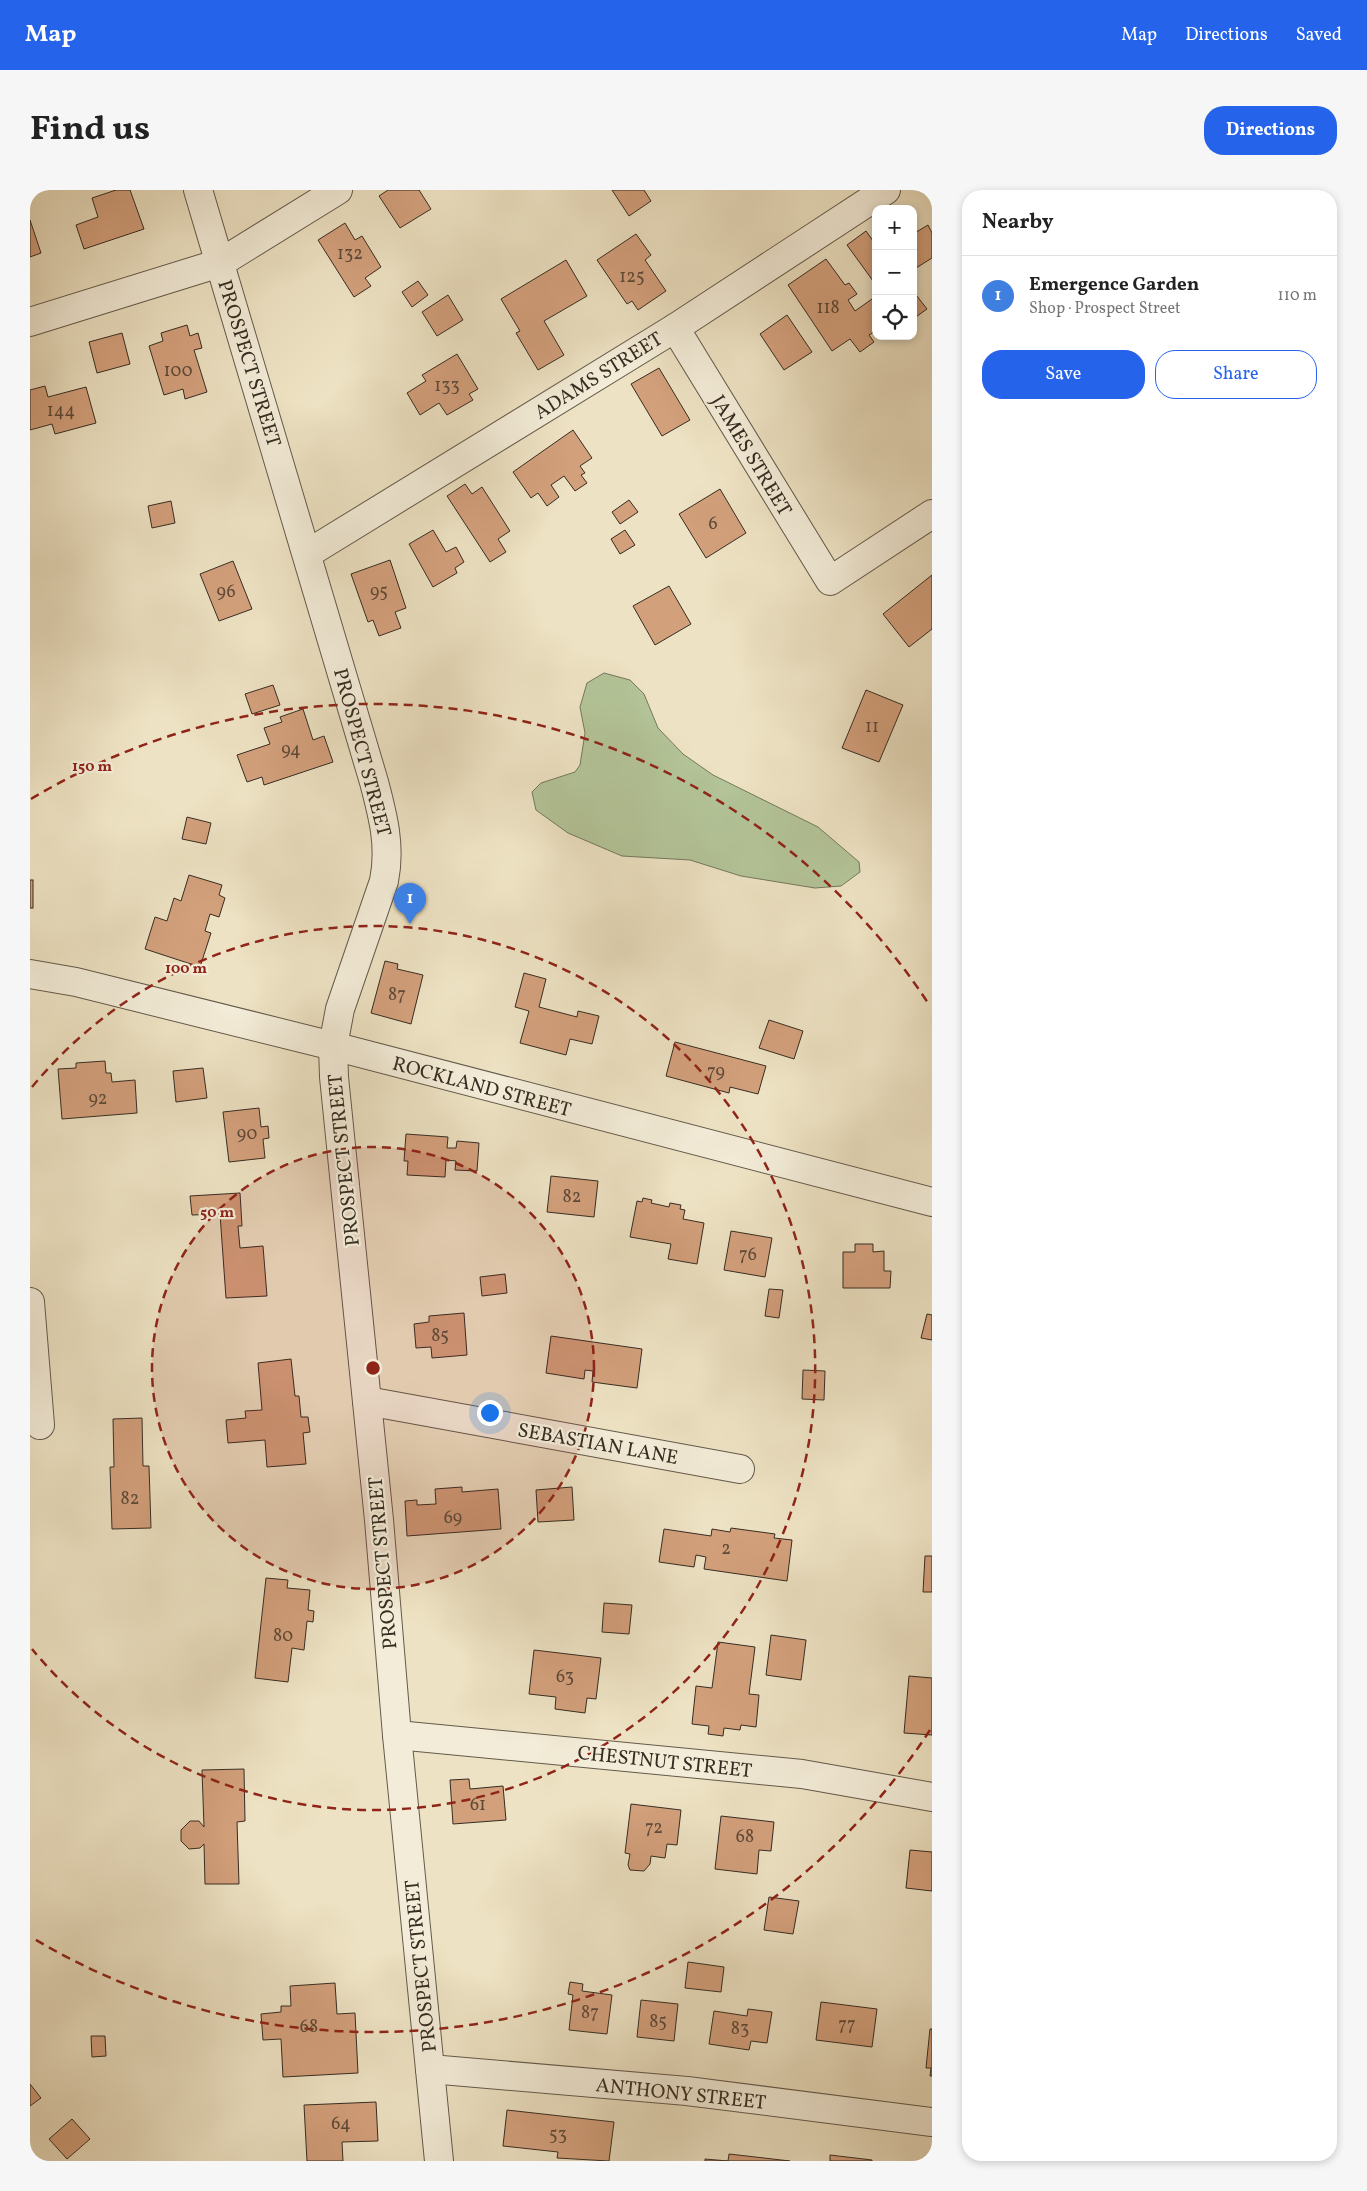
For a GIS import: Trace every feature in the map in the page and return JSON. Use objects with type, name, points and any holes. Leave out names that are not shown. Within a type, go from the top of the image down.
[{"type":"street","name":"PROSPECT STREET","points":[[198,190],[374,782],[388,851],[384,881],[340,1009],[333,1046],[334,1077],[379,1520],[397,1735],[439,2161]]},
{"type":"street","points":[[30,322],[220,263],[338,190]]},
{"type":"street","name":"ADAMS STREET","points":[[307,554],[675,328],[886,190]]},
{"type":"street","name":"JAMES STREET","points":[[675,328],[830,581],[932,514]]},
{"type":"street","name":"ROCKLAND STREET","points":[[30,974],[76,982],[333,1046],[932,1202]]},
{"type":"street","points":[[30,1302],[40,1425]]},
{"type":"street","name":"SEBASTIAN LANE","points":[[367,1401],[740,1469]]},
{"type":"street","name":"CHESTNUT STREET","points":[[397,1735],[802,1774],[932,1797]]},
{"type":"street","name":"ANTHONY STREET","points":[[430,2069],[687,2091],[932,2122]]},
{"type":"green space","points":[[604,673],[630,680],[644,694],[658,728],[683,754],[713,775],[818,827],[859,862],[860,872],[841,886],[815,888],[741,876],[690,860],[622,856],[568,833],[536,810],[532,792],[541,783],[575,772],[580,765],[585,733],[580,707],[587,683]]},
{"type":"building","points":[[116,190],[130,190],[144,229],[84,249],[76,225],[98,217],[92,198]]},
{"type":"building","points":[[388,190],[419,190],[431,209],[400,228],[379,196]]},
{"type":"building","points":[[612,190],[644,190],[651,201],[629,216]]},
{"type":"building","points":[[30,220],[41,253],[30,257]]},
{"type":"building","points":[[345,223],[355,240],[362,236],[381,267],[365,278],[371,286],[354,297],[318,240]]},
{"type":"building","points":[[928,225],[932,233],[932,258],[917,267],[917,250],[917,232]]},
{"type":"building","points":[[866,231],[872,239],[872,279],[847,245]]},
{"type":"building","points":[[636,234],[651,255],[645,260],[666,291],[638,310],[632,301],[627,304],[597,260]]},
{"type":"building","points":[[826,259],[845,285],[849,283],[857,294],[848,300],[855,311],[872,299],[872,333],[869,335],[874,342],[860,352],[850,339],[832,351],[788,285]]},
{"type":"building","points":[[566,260],[587,296],[544,321],[564,355],[538,370],[516,333],[520,331],[501,299]]},
{"type":"building","points":[[418,281],[428,295],[412,307],[402,292]]},
{"type":"building","points":[[448,295],[463,320],[437,336],[422,312]]},
{"type":"building","points":[[917,296],[927,309],[917,316]]},
{"type":"building","points":[[787,315],[812,352],[784,370],[760,334]]},
{"type":"building","points":[[187,325],[190,336],[198,333],[202,348],[194,350],[207,392],[185,399],[183,389],[164,395],[149,346],[163,341],[161,333]]},
{"type":"building","points":[[122,333],[130,364],[97,373],[89,342]]},
{"type":"building","points":[[457,354],[478,389],[469,394],[473,400],[447,415],[439,403],[420,415],[407,393],[426,381],[422,375]]},
{"type":"building","points":[[659,368],[690,420],[662,436],[631,384]]},
{"type":"building","points":[[45,386],[48,397],[86,387],[96,423],[55,434],[52,424],[30,430],[30,390]]},
{"type":"building","points":[[573,430],[592,458],[580,466],[585,473],[581,475],[587,483],[575,491],[564,476],[551,485],[559,497],[547,506],[538,493],[531,498],[513,472]]},
{"type":"building","points":[[465,484],[472,494],[482,487],[510,531],[498,539],[506,552],[490,562],[447,496]]},
{"type":"building","points":[[720,489],[746,533],[706,558],[679,514]]},
{"type":"building","points":[[629,500],[638,512],[620,524],[612,512]]},
{"type":"building","points":[[171,501],[175,523],[152,528],[148,506]]},
{"type":"building","points":[[433,530],[446,552],[456,547],[464,562],[455,568],[457,573],[433,587],[409,544]]},
{"type":"building","points":[[625,530],[635,545],[620,554],[611,539]]},
{"type":"building","points":[[390,560],[406,608],[395,612],[401,628],[379,636],[373,620],[368,622],[351,574]]},
{"type":"building","points":[[233,561],[252,609],[219,621],[200,574]]},
{"type":"building","points":[[932,575],[932,629],[909,647],[883,614]]},
{"type":"building","points":[[669,586],[691,624],[655,645],[633,606]]},
{"type":"building","points":[[273,685],[280,705],[252,714],[245,694]]},
{"type":"building","points":[[866,690],[903,705],[879,762],[842,748]]},
{"type":"building","points":[[303,709],[313,740],[324,736],[333,762],[264,785],[262,777],[247,782],[237,755],[270,744],[264,728],[282,722],[280,717]]},
{"type":"building","points":[[187,817],[211,823],[206,844],[182,839]]},
{"type":"building","points":[[189,875],[222,885],[219,895],[225,898],[219,917],[210,914],[205,931],[211,933],[200,967],[145,949],[155,917],[167,921],[174,898],[181,901]]},
{"type":"building","points":[[30,880],[33,880],[33,908],[30,908]]},
{"type":"building","points":[[385,961],[398,964],[397,969],[423,975],[411,1024],[371,1013]]},
{"type":"building","points":[[524,973],[546,979],[539,1007],[577,1017],[578,1011],[599,1016],[592,1044],[570,1039],[566,1055],[520,1043],[529,1011],[515,1007]]},
{"type":"building","points":[[769,1020],[803,1031],[794,1059],[759,1048]]},
{"type":"building","points":[[675,1042],[766,1066],[758,1094],[730,1087],[729,1093],[666,1076]]},
{"type":"building","points":[[105,1061],[106,1073],[111,1073],[112,1082],[135,1080],[137,1113],[62,1119],[58,1069],[76,1068],[76,1063]]},
{"type":"building","points":[[203,1068],[207,1098],[176,1102],[173,1071]]},
{"type":"building","points":[[259,1108],[261,1127],[268,1126],[269,1138],[263,1139],[265,1158],[229,1162],[223,1112]]},
{"type":"building","points":[[406,1134],[448,1137],[447,1148],[456,1148],[457,1141],[479,1143],[477,1171],[455,1170],[456,1161],[446,1160],[445,1177],[407,1175],[408,1161],[404,1161]]},
{"type":"building","points":[[551,1176],[598,1181],[594,1217],[547,1212]]},
{"type":"building","points":[[240,1193],[242,1226],[238,1226],[240,1248],[263,1246],[267,1296],[226,1298],[220,1214],[192,1215],[190,1196]]},
{"type":"building","points":[[643,1198],[652,1200],[651,1203],[669,1207],[670,1203],[681,1205],[680,1209],[685,1210],[683,1219],[704,1223],[697,1264],[668,1259],[671,1244],[630,1237],[637,1201],[642,1202]]},
{"type":"building","points":[[731,1231],[772,1238],[765,1277],[724,1270]]},
{"type":"building","points":[[855,1244],[873,1244],[873,1252],[884,1251],[884,1271],[891,1271],[890,1288],[843,1288],[843,1252],[855,1252]]},
{"type":"building","points":[[505,1274],[507,1293],[482,1296],[480,1277]]},
{"type":"building","points":[[769,1289],[783,1290],[779,1318],[765,1316]]},
{"type":"building","points":[[464,1313],[467,1355],[432,1358],[431,1347],[416,1348],[414,1324],[429,1322],[429,1316]]},
{"type":"building","points":[[927,1314],[932,1315],[932,1340],[921,1338]]},
{"type":"building","points":[[551,1336],[642,1349],[637,1388],[592,1382],[593,1371],[585,1370],[584,1379],[546,1373]]},
{"type":"building","points":[[291,1359],[295,1396],[299,1396],[301,1417],[308,1417],[310,1432],[303,1433],[306,1464],[267,1467],[265,1440],[228,1443],[226,1420],[246,1418],[245,1411],[262,1410],[258,1363]]},
{"type":"building","points":[[803,1370],[825,1371],[824,1400],[802,1399]]},
{"type":"building","points":[[142,1418],[143,1466],[149,1466],[151,1528],[112,1529],[110,1467],[114,1467],[113,1419]]},
{"type":"building","points":[[462,1487],[462,1492],[498,1489],[501,1529],[407,1536],[405,1501],[417,1500],[417,1505],[436,1504],[435,1489]]},
{"type":"building","points":[[572,1487],[574,1520],[538,1522],[536,1490]]},
{"type":"building","points":[[731,1528],[775,1534],[774,1538],[792,1540],[787,1581],[704,1569],[706,1557],[696,1555],[694,1567],[659,1562],[664,1529],[711,1536],[712,1529],[730,1532]]},
{"type":"building","points":[[925,1556],[932,1556],[932,1592],[923,1592]]},
{"type":"building","points":[[266,1578],[288,1580],[287,1588],[310,1590],[308,1610],[314,1611],[313,1622],[307,1621],[304,1650],[292,1648],[288,1682],[255,1678]]},
{"type":"building","points":[[604,1603],[632,1605],[629,1634],[602,1632]]},
{"type":"building","points":[[771,1635],[806,1640],[801,1680],[766,1675]]},
{"type":"building","points":[[718,1642],[755,1647],[749,1694],[759,1695],[756,1727],[741,1725],[740,1730],[724,1728],[723,1736],[708,1734],[709,1726],[692,1724],[696,1686],[712,1688]]},
{"type":"building","points":[[534,1650],[601,1658],[596,1699],[587,1698],[585,1713],[555,1709],[556,1697],[529,1694]]},
{"type":"building","points":[[909,1676],[932,1678],[932,1735],[904,1733]]},
{"type":"building","points":[[244,1769],[245,1821],[237,1822],[239,1884],[205,1884],[204,1844],[200,1848],[189,1849],[181,1841],[181,1830],[190,1821],[199,1821],[204,1827],[202,1770]]},
{"type":"building","points":[[469,1779],[470,1789],[503,1786],[506,1820],[453,1824],[450,1780]]},
{"type":"building","points":[[631,1804],[681,1810],[677,1845],[667,1844],[665,1858],[651,1856],[650,1864],[644,1871],[630,1870],[628,1865],[630,1854],[625,1853]]},
{"type":"building","points":[[721,1816],[774,1822],[771,1851],[759,1850],[757,1874],[715,1869]]},
{"type":"building","points":[[910,1850],[932,1852],[932,1891],[906,1888]]},
{"type":"building","points":[[769,1897],[799,1901],[793,1934],[764,1930]]},
{"type":"building","points":[[688,1962],[724,1967],[721,1992],[685,1988]]},
{"type":"building","points":[[570,1982],[583,1984],[582,1991],[612,1995],[607,2034],[569,2030],[573,1995],[568,1994]]},
{"type":"building","points":[[335,1983],[337,2014],[355,2013],[358,2073],[283,2077],[281,2039],[263,2040],[261,2014],[281,2012],[281,2006],[291,2006],[290,1986]]},
{"type":"building","points":[[641,2000],[678,2004],[674,2041],[637,2037]]},
{"type":"building","points":[[821,2002],[877,2009],[872,2047],[816,2040]]},
{"type":"building","points":[[748,2009],[772,2012],[767,2043],[751,2041],[749,2050],[709,2044],[714,2011],[747,2016]]},
{"type":"building","points":[[930,2029],[932,2029],[932,2076],[930,2076],[931,2068],[926,2068]]},
{"type":"building","points":[[91,2036],[105,2036],[106,2056],[92,2057]]},
{"type":"building","points":[[30,2084],[41,2098],[30,2106]]},
{"type":"building","points":[[376,2102],[378,2141],[342,2142],[343,2161],[307,2161],[304,2105]]},
{"type":"building","points":[[507,2110],[614,2122],[609,2161],[557,2158],[558,2152],[503,2146]]},
{"type":"building","points":[[72,2119],[90,2139],[67,2159],[49,2139]]},
{"type":"building","points":[[729,2154],[790,2161],[728,2161]]},
{"type":"building","points":[[830,2155],[872,2160],[872,2161],[830,2161]]},
{"type":"building","points":[[705,2159],[728,2161],[705,2161]]},
{"type":"place","name":"Emergence Garden","points":[[410,924]]}]
